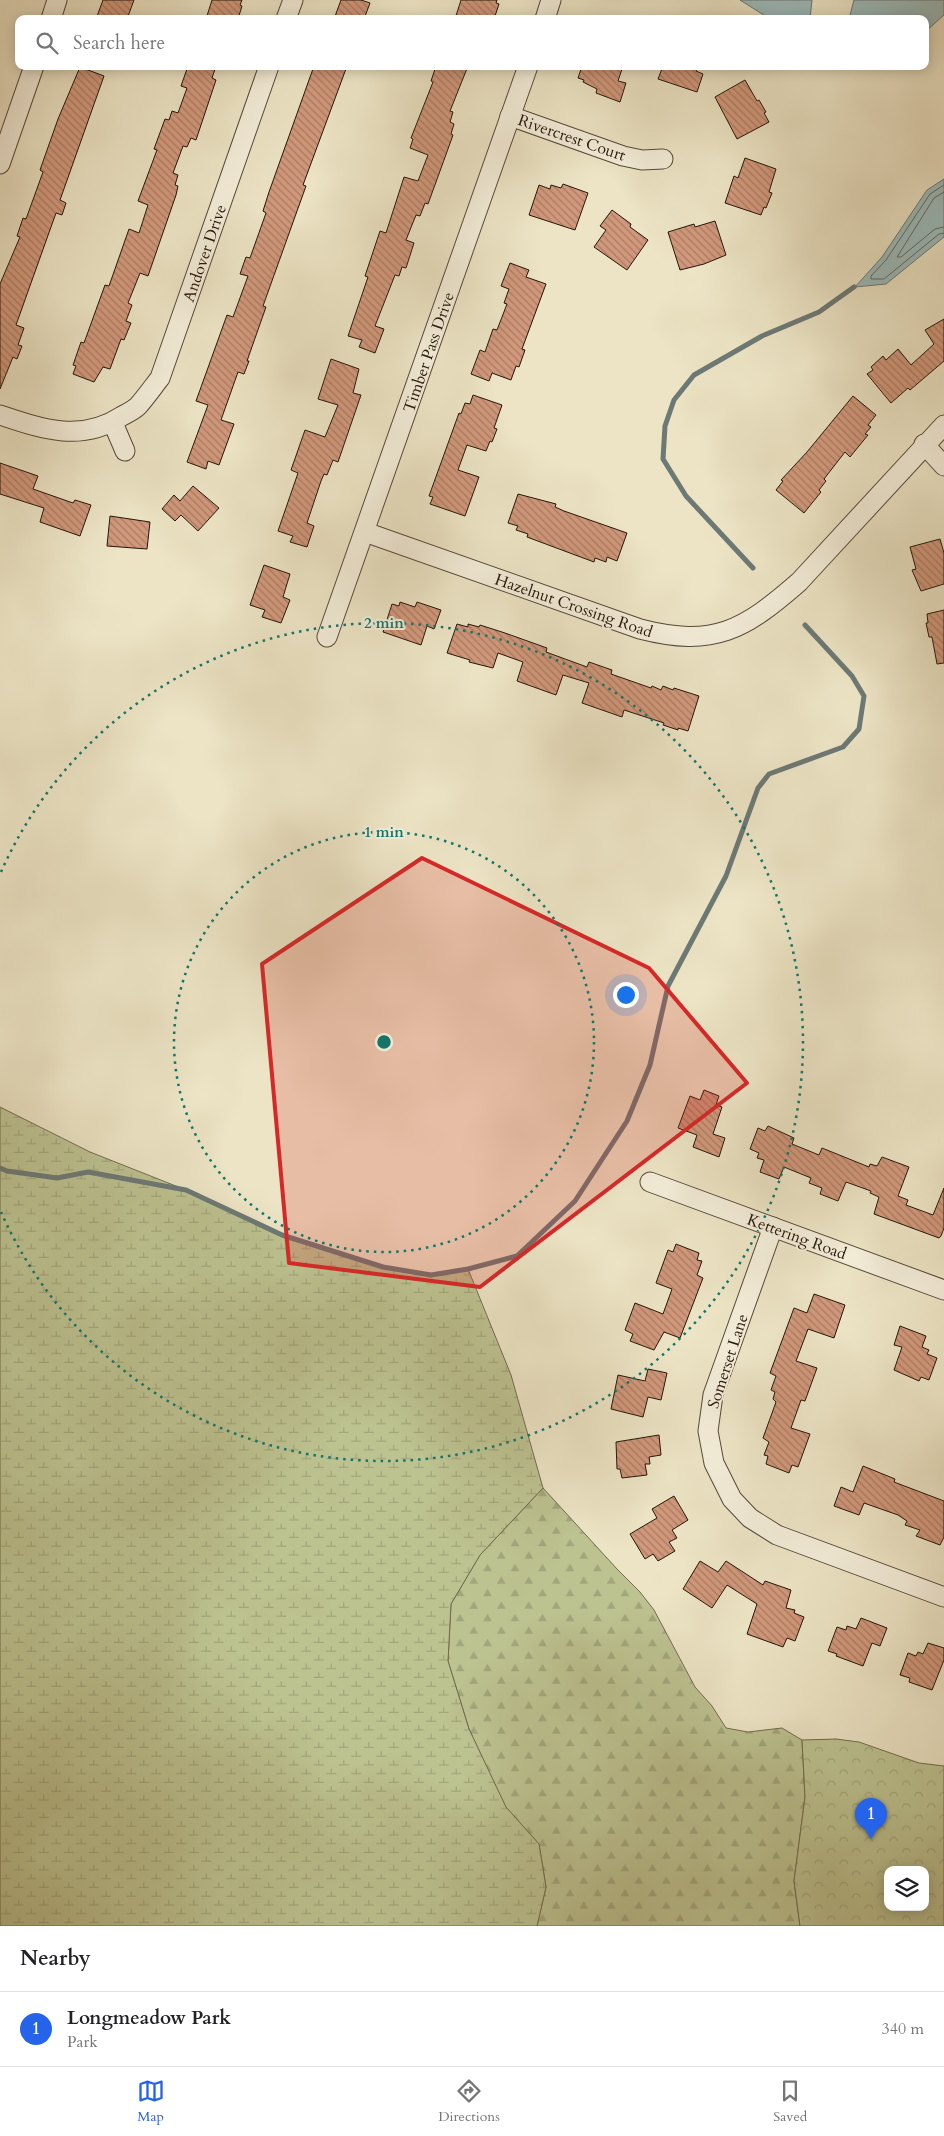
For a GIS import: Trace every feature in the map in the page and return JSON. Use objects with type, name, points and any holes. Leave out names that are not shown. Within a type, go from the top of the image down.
[{"type":"street","points":[[52,15],[57,0]]},
{"type":"street","points":[[287,15],[293,0]]},
{"type":"street","points":[[546,15],[552,0]]},
{"type":"street","points":[[0,164],[33,70]]},
{"type":"street","name":"Andover Drive","points":[[0,415],[43,429],[68,432],[90,429],[113,423],[137,407],[160,378],[268,70]]},
{"type":"street","name":"Timber Pass Drive","points":[[327,638],[366,532],[527,70]]},
{"type":"street","name":"Rivercrest Court","points":[[510,116],[623,156],[642,160],[663,159]]},
{"type":"street","points":[[113,423],[125,451]]},
{"type":"street","name":"Hazelnut Crossing Road","points":[[366,532],[640,629],[665,636],[686,638],[722,634],[744,624],[773,605],[799,582],[944,424]]},
{"type":"street","points":[[924,444],[944,466]]},
{"type":"street","name":"Kettering Road","points":[[650,1182],[944,1290]]},
{"type":"street","name":"Somerset Lane","points":[[773,1227],[713,1395],[708,1431],[714,1463],[732,1500],[750,1518],[777,1535],[944,1597]]},
{"type":"highlighted area","points":[[422,858],[649,968],[747,1083],[480,1287],[289,1263],[262,964]]},
{"type":"green space","points":[[0,1107],[90,1152],[186,1190],[282,1235],[383,1267],[431,1275],[468,1269],[511,1375],[543,1488],[480,1555],[451,1604],[448,1661],[469,1729],[506,1807],[539,1844],[546,1887],[537,1926],[0,1926]]},
{"type":"green space","points":[[543,1488],[640,1592],[654,1610],[695,1687],[712,1706],[726,1728],[748,1732],[782,1728],[802,1740],[805,1797],[794,1881],[800,1926],[537,1926],[546,1887],[539,1844],[506,1808],[469,1729],[448,1661],[451,1604],[480,1555]]},
{"type":"green space","points":[[836,1739],[859,1742],[919,1763],[944,1766],[944,1926],[800,1926],[794,1881],[805,1797],[802,1740]]},
{"type":"water","points":[[740,0],[812,0],[810,15],[764,15]]},
{"type":"water","points":[[854,0],[944,0],[944,15],[929,28],[929,15],[850,15]]},
{"type":"water","points":[[944,179],[944,237],[886,284],[855,287],[882,257],[927,190]]},
{"type":"building","points":[[103,0],[134,0],[128,15],[97,15]]},
{"type":"building","points":[[212,0],[242,0],[239,15],[207,15]]},
{"type":"building","points":[[341,0],[361,0],[370,3],[366,15],[335,15]]},
{"type":"building","points":[[461,0],[497,0],[496,3],[499,4],[495,15],[456,15]]},
{"type":"building","points":[[79,70],[88,70],[104,76],[60,200],[66,203],[62,215],[56,213],[16,325],[24,328],[18,345],[22,346],[17,359],[13,357],[0,389],[0,284],[20,237],[17,236],[23,218],[26,219],[43,172],[40,170],[58,119]]},
{"type":"building","points":[[187,70],[215,70],[212,78],[216,80],[196,140],[191,138],[187,147],[183,146],[173,173],[178,175],[175,185],[178,186],[176,195],[148,276],[140,273],[128,303],[132,305],[126,321],[131,323],[124,340],[121,339],[110,369],[103,367],[94,382],[73,374],[76,366],[73,365],[81,342],[84,343],[105,285],[109,286],[129,229],[139,233],[148,205],[138,201],[157,150],[154,149],[165,119],[169,120],[172,111],[178,113],[187,88],[181,86]]},
{"type":"building","points":[[313,70],[346,70],[303,185],[306,186],[263,306],[266,307],[247,361],[249,361],[244,374],[238,372],[221,420],[234,424],[219,465],[208,461],[206,469],[187,462],[208,405],[196,401],[227,315],[233,317],[248,276],[240,274],[246,257],[250,258],[266,213],[263,211]]},
{"type":"building","points":[[435,70],[466,70],[450,111],[453,112],[450,122],[454,124],[451,134],[453,135],[428,204],[425,203],[420,216],[416,215],[406,240],[414,243],[406,268],[402,267],[399,276],[395,275],[375,326],[384,329],[375,353],[359,347],[362,340],[348,336],[368,277],[365,276],[380,231],[386,233],[404,177],[418,181],[428,155],[410,148],[413,139],[411,138],[433,82],[431,81]]},
{"type":"building","points":[[581,70],[622,70],[618,81],[626,83],[620,102],[596,93],[597,89],[578,78]]},
{"type":"building","points":[[661,70],[696,70],[703,74],[697,92],[658,79]]},
{"type":"building","points":[[745,80],[766,112],[764,113],[769,122],[737,139],[715,97]]},
{"type":"building","points":[[745,158],[776,169],[769,192],[772,193],[761,215],[725,203],[734,176],[738,178]]},
{"type":"building","points":[[563,184],[588,193],[575,230],[529,215],[539,185],[550,189],[551,185],[561,188]]},
{"type":"building","points":[[612,210],[631,224],[630,227],[648,240],[627,270],[594,247],[606,230],[600,226]]},
{"type":"building","points":[[715,221],[726,255],[704,264],[680,270],[668,232],[694,224],[695,227]]},
{"type":"building","points":[[510,263],[529,270],[526,277],[546,284],[522,349],[525,350],[519,367],[516,366],[511,380],[492,373],[489,381],[471,374],[480,350],[485,352],[493,329],[497,330],[507,304],[504,303],[509,289],[501,286]]},
{"type":"building","points":[[944,319],[944,361],[910,390],[908,388],[891,403],[867,374],[873,370],[871,367],[883,356],[886,360],[898,349],[911,365],[934,344],[925,330]]},
{"type":"building","points":[[331,359],[359,369],[353,393],[361,395],[338,462],[333,460],[327,475],[324,474],[321,481],[307,523],[314,526],[307,547],[290,542],[293,536],[278,531],[298,473],[291,470],[305,430],[325,437],[338,405],[318,399]]},
{"type":"building","points":[[473,395],[502,405],[494,428],[497,429],[486,451],[467,445],[458,470],[479,477],[465,516],[430,504],[433,497],[429,496],[459,413],[461,414],[465,403],[470,404]]},
{"type":"building","points":[[853,396],[876,415],[868,425],[871,427],[865,434],[868,435],[850,457],[845,452],[824,479],[826,481],[819,490],[821,492],[804,513],[776,490],[783,481],[781,480],[807,452]]},
{"type":"building","points":[[0,463],[38,476],[33,489],[73,503],[75,500],[91,505],[80,536],[40,522],[44,508],[0,494]]},
{"type":"building","points":[[193,486],[219,508],[198,531],[181,515],[175,521],[162,509],[174,495],[180,501]]},
{"type":"building","points":[[518,494],[556,504],[555,507],[564,511],[627,533],[617,561],[607,557],[606,562],[595,558],[594,562],[527,537],[528,534],[516,530],[518,526],[508,523]]},
{"type":"building","points":[[110,516],[150,522],[147,549],[107,546]]},
{"type":"building","points":[[940,539],[944,553],[944,584],[921,591],[912,570],[916,569],[910,547]]},
{"type":"building","points":[[264,565],[290,574],[283,597],[290,600],[281,623],[262,617],[265,610],[250,605]]},
{"type":"building","points":[[400,602],[415,607],[417,602],[441,610],[434,629],[427,626],[421,645],[383,632],[392,604],[399,606]]},
{"type":"building","points":[[944,610],[944,663],[937,664],[932,637],[929,637],[926,623],[928,623],[927,614]]},
{"type":"building","points":[[457,624],[468,627],[468,624],[479,627],[480,625],[505,633],[547,648],[546,652],[587,667],[589,662],[612,670],[611,674],[651,688],[652,686],[661,690],[663,686],[699,696],[688,731],[678,728],[678,730],[663,725],[664,723],[624,710],[622,717],[582,703],[589,683],[563,675],[556,695],[517,681],[523,662],[498,653],[493,668],[469,662],[470,660],[447,653]]},
{"type":"building","points":[[704,1090],[719,1096],[716,1105],[722,1107],[713,1134],[725,1138],[719,1157],[693,1147],[697,1135],[678,1128],[690,1096],[700,1100]]},
{"type":"building","points":[[768,1126],[794,1138],[792,1144],[819,1155],[822,1148],[869,1167],[870,1164],[877,1166],[882,1157],[909,1167],[898,1196],[908,1200],[906,1205],[933,1215],[944,1188],[944,1228],[941,1236],[939,1238],[874,1214],[879,1197],[870,1193],[871,1191],[846,1182],[838,1201],[820,1194],[822,1188],[809,1183],[811,1178],[784,1167],[779,1179],[760,1172],[764,1160],[757,1158],[759,1153],[750,1149],[758,1128],[765,1131]]},
{"type":"building","points":[[676,1244],[699,1253],[697,1260],[702,1261],[697,1275],[703,1278],[680,1338],[664,1332],[654,1350],[630,1341],[633,1334],[625,1330],[635,1303],[663,1314],[672,1289],[656,1283],[668,1250],[673,1252]]},
{"type":"building","points":[[814,1294],[845,1305],[834,1338],[808,1329],[796,1361],[817,1368],[805,1401],[801,1400],[791,1428],[810,1434],[798,1467],[792,1465],[789,1473],[766,1464],[768,1456],[764,1455],[769,1442],[763,1438],[776,1402],[773,1399],[775,1392],[771,1390],[776,1376],[770,1373],[794,1308],[807,1313]]},
{"type":"building","points":[[900,1326],[926,1336],[922,1347],[929,1350],[927,1354],[937,1358],[929,1380],[921,1377],[919,1381],[894,1370],[902,1347],[894,1345]]},
{"type":"building","points":[[648,1369],[667,1373],[661,1400],[648,1397],[643,1417],[611,1409],[618,1375],[645,1381]]},
{"type":"building","points":[[659,1435],[661,1455],[649,1457],[650,1464],[645,1464],[647,1475],[622,1478],[620,1469],[617,1469],[616,1442]]},
{"type":"building","points":[[863,1466],[895,1479],[894,1482],[944,1501],[944,1537],[940,1545],[916,1536],[920,1530],[905,1525],[907,1521],[898,1515],[864,1503],[859,1515],[834,1506],[841,1487],[853,1492]]},
{"type":"building","points":[[674,1496],[688,1520],[672,1530],[677,1538],[669,1542],[675,1551],[658,1561],[653,1554],[645,1559],[630,1534],[657,1518],[652,1509]]},
{"type":"building","points":[[700,1561],[718,1572],[726,1561],[763,1585],[765,1581],[791,1590],[786,1608],[795,1610],[794,1613],[804,1617],[795,1641],[787,1638],[783,1647],[747,1634],[757,1604],[727,1585],[712,1608],[683,1589]]},
{"type":"building","points":[[861,1618],[887,1628],[880,1646],[872,1643],[863,1666],[828,1651],[837,1627],[846,1630],[847,1626],[856,1629]]},
{"type":"building","points":[[928,1643],[944,1648],[944,1660],[932,1690],[909,1682],[910,1678],[900,1675],[908,1653],[916,1656],[918,1652],[923,1654]]},
{"type":"waterway","points":[[753,568],[686,496],[663,459],[665,426],[674,400],[694,375],[762,336],[819,312],[854,287]]},
{"type":"waterway","points":[[0,1168],[7,1171],[57,1178],[88,1172],[186,1190],[282,1235],[383,1267],[431,1275],[468,1269],[517,1256],[575,1201],[627,1121],[650,1065],[668,986],[726,876],[758,788],[769,774],[843,747],[859,729],[864,696],[852,676],[805,625]]},
{"type":"place","name":"Longmeadow Park","points":[[871,1839]]}]
